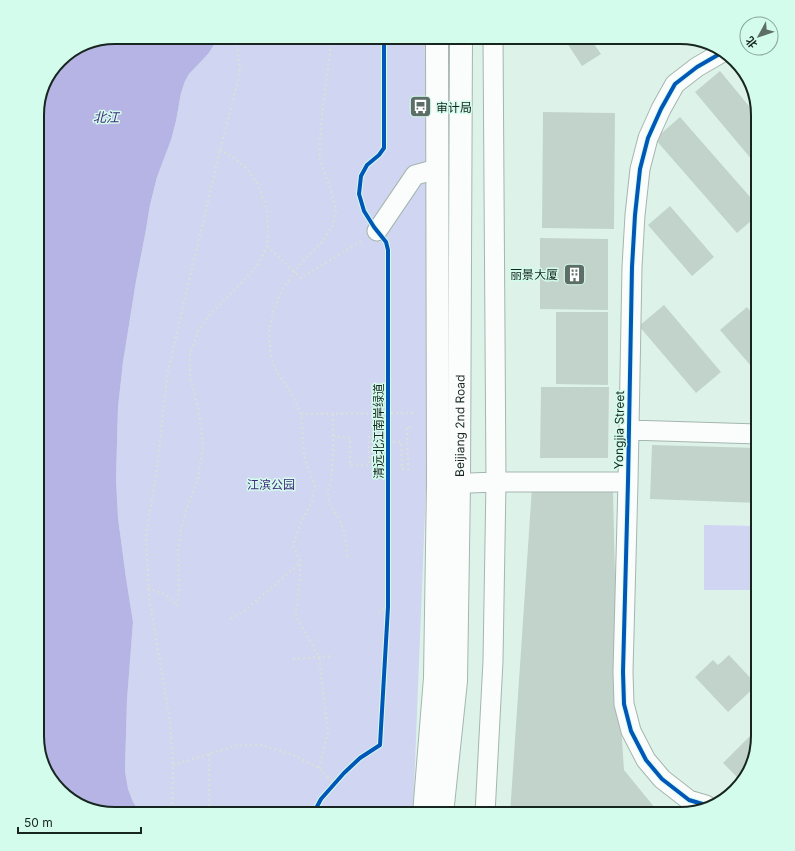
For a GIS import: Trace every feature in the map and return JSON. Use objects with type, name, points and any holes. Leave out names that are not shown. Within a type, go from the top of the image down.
[{"type":"main road","name":"Beijiang 2nd Road","points":[[437,44],[437,169],[456,681],[443,807]]},
{"type":"main road","name":"Beijiang 2nd Road","points":[[425,807],[448,484],[461,44]]},
{"type":"street","points":[[485,807],[493,661],[496,482],[493,44]]},
{"type":"street","name":"Yongjia Street","points":[[701,804],[690,800],[662,779],[646,760],[631,731],[624,704],[623,672],[632,267],[635,215],[640,169],[648,138],[660,109],[676,84],[697,67],[718,55]]},
{"type":"street","points":[[377,231],[415,175],[437,169]]},
{"type":"street","points":[[629,430],[751,434]]},
{"type":"street","name":"Yongjia Street","points":[[448,484],[496,482],[628,482]]},
{"type":"path","points":[[172,807],[173,765],[170,722],[149,597],[146,534],[156,474],[168,371],[220,150],[240,73],[237,44]]},
{"type":"path","points":[[319,768],[328,732],[319,657],[296,616],[301,562],[293,545],[312,500],[315,486],[304,457],[300,414],[288,387],[277,373],[271,357],[269,334],[273,312],[282,288],[303,261],[322,242],[333,225],[336,210],[332,193],[319,157],[322,114],[331,44]]},
{"type":"path","points":[[148,588],[166,595],[177,606],[179,592],[178,549],[181,530],[184,514],[198,478],[203,444],[198,407],[190,376],[190,355],[198,331],[209,316],[259,263],[267,246],[267,211],[256,181],[244,166],[232,156],[220,150]]},
{"type":"path","points":[[267,246],[301,278],[377,231]]},
{"type":"path","points":[[300,414],[414,414]]},
{"type":"path","points":[[333,414],[332,470],[328,498],[344,531],[347,544],[347,558]]},
{"type":"path","points":[[388,442],[401,442],[402,469],[408,469],[407,427],[414,427]]},
{"type":"path","points":[[333,436],[350,438],[350,465],[369,465],[369,436],[388,436]]},
{"type":"path","points":[[231,619],[248,608],[301,562]]},
{"type":"path","points":[[388,599],[388,615]]},
{"type":"path","points":[[378,612],[388,607]]},
{"type":"path","points":[[293,659],[333,656]]},
{"type":"path","points":[[173,765],[239,745],[261,745],[291,754],[319,768],[335,784]]},
{"type":"path","points":[[208,807],[209,753]]},
{"type":"path","points":[[331,788],[339,778]]},
{"type":"green space","name":"江滨公园","points":[[214,44],[426,44],[426,487],[413,807],[136,807],[128,789],[125,771],[127,700],[133,622],[118,518],[116,479],[118,407],[123,362],[136,281],[150,205],[157,177],[171,140],[185,81],[189,74],[208,54]]},
{"type":"green space","points":[[704,525],[751,526],[751,590],[704,590]]},
{"type":"water","name":"北江","points":[[110,44],[214,44],[208,54],[189,74],[185,81],[171,140],[157,177],[150,205],[136,281],[123,362],[118,407],[116,479],[118,518],[133,622],[127,700],[125,771],[128,789],[136,807],[101,806],[83,800],[68,789],[53,772],[45,750],[44,110],[46,96],[56,75],[75,56],[88,49]]},
{"type":"building","points":[[568,44],[594,44],[601,54],[582,66]]},
{"type":"building","points":[[720,71],[751,108],[751,159],[695,92]]},
{"type":"building","points":[[543,112],[615,113],[614,229],[542,228]]},
{"type":"building","points":[[680,117],[751,198],[751,221],[737,233],[655,139]]},
{"type":"building","points":[[670,206],[714,257],[692,276],[648,225]]},
{"type":"building","name":"丽景大厦","points":[[540,238],[608,239],[608,310],[540,309]]},
{"type":"building","points":[[664,305],[721,372],[696,393],[639,326]]},
{"type":"building","points":[[747,307],[751,312],[751,366],[720,330]]},
{"type":"building","name":"丽景大厦","points":[[556,312],[608,312],[608,385],[556,384]]},
{"type":"building","points":[[541,387],[609,387],[608,458],[540,458]]},
{"type":"building","points":[[652,445],[751,448],[751,503],[650,499]]},
{"type":"building","points":[[532,487],[613,490],[617,663],[624,770],[654,807],[510,807]]},
{"type":"building","points":[[729,655],[751,679],[751,691],[728,712],[695,677],[713,660],[718,665]]},
{"type":"building","points":[[751,735],[750,750],[744,768],[737,777],[723,763]]},
{"type":"cycle path","name":"清远北江南岸绿道","points":[[317,807],[321,799],[344,773],[360,758],[380,745],[388,607],[388,250],[386,242],[364,211],[359,194],[361,176],[367,165],[379,155],[384,148],[384,44]]},
{"type":"cycle path","points":[[701,804],[689,800],[662,779],[646,760],[631,731],[624,704],[623,672],[632,267],[635,215],[640,169],[648,138],[661,109],[675,84],[697,67],[718,55]]},
{"type":"place","name":"审计局","points":[[421,107]]},
{"type":"place","name":"丽景大厦","points":[[574,274]]}]
